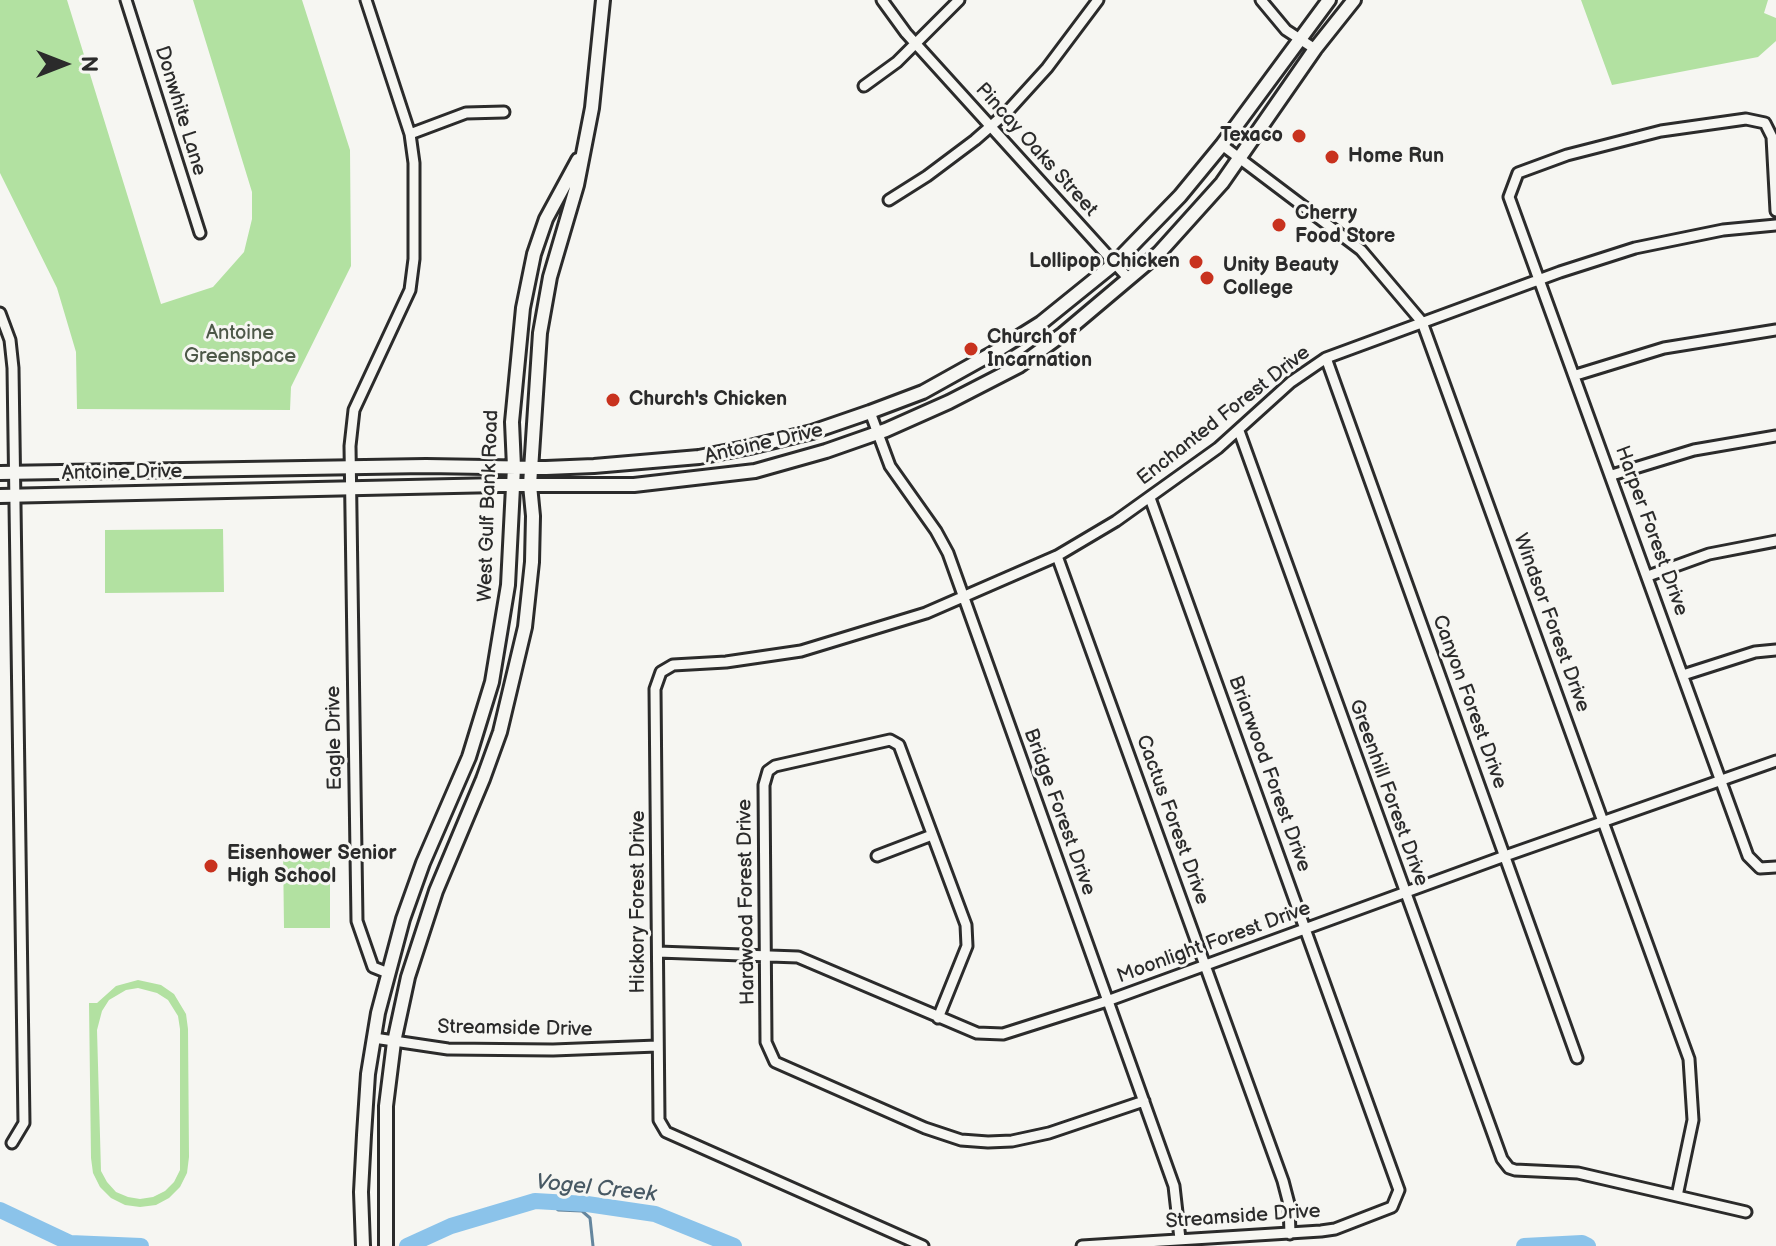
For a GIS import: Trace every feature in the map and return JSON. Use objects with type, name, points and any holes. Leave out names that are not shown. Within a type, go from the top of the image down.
[{"type":"main road","name":"West Gulf Bank Road","points":[[386,1241],[386,1106],[394,1042],[408,977],[429,911],[500,732],[525,627],[532,562],[530,485],[540,333],[550,277],[577,185],[598,70],[603,0]]},
{"type":"main road","name":"Antoine Drive","points":[[0,473],[594,466],[699,457],[812,432],[870,412],[923,392],[993,353],[1041,323],[1114,264],[1180,196],[1222,145],[1329,0]]},
{"type":"main road","name":"Antoine Drive","points":[[0,496],[634,485],[735,474],[800,459],[876,433],[949,402],[1019,366],[1065,332],[1159,253],[1222,183],[1315,49],[1354,0]]},
{"type":"main road","name":"West Gulf Bank Road","points":[[363,1244],[367,1089],[374,1038],[388,973],[409,901],[469,757],[492,682],[504,621],[510,560],[514,467],[512,422],[520,331],[534,254],[546,219],[585,142]]},
{"type":"main road","points":[[520,331],[540,333]]},
{"type":"main road","points":[[153,471],[153,492]]},
{"type":"main road","points":[[88,472],[88,494]]},
{"type":"main road","points":[[510,560],[532,562]]},
{"type":"main road","points":[[504,621],[525,627]]},
{"type":"main road","points":[[409,901],[429,911]]},
{"type":"main road","points":[[362,1203],[385,1204]]},
{"type":"street","name":"Donwhite Lane","points":[[126,0],[200,233]]},
{"type":"street","name":"Eagle Drive","points":[[366,0],[410,134],[414,163],[414,259],[410,290],[354,410],[350,467],[357,921],[373,967],[388,973]]},
{"type":"street","name":"Pincay Oaks Street","points":[[882,0],[917,44],[1128,278]]},
{"type":"street","points":[[864,86],[917,44],[959,0]]},
{"type":"street","points":[[889,200],[927,176],[991,126],[1047,68],[1098,0]]},
{"type":"street","points":[[1261,0],[1286,30],[1315,49]]},
{"type":"street","points":[[410,134],[466,113],[504,112]]},
{"type":"street","name":"Harper Forest Drive","points":[[1776,211],[1772,137],[1765,123],[1746,119],[1661,131],[1529,168],[1518,173],[1509,197],[1748,856],[1760,868],[1776,867]]},
{"type":"street","name":"Windsor Forest Drive","points":[[1222,145],[1361,250],[1422,322],[1689,1059],[1693,1120],[1677,1196]]},
{"type":"street","name":"Enchanted Forest Drive","points":[[661,672],[673,665],[726,662],[801,651],[876,630],[963,598],[1057,556],[1150,498],[1239,431],[1291,382],[1326,358],[1635,248],[1723,230],[1776,225]]},
{"type":"street","points":[[0,313],[12,354],[15,472],[24,1123],[12,1143]]},
{"type":"street","points":[[1576,375],[1664,348],[1776,330]]},
{"type":"street","name":"Canyon Forest Drive","points":[[1326,358],[1577,1058]]},
{"type":"street","name":"Bridge Forest Drive","points":[[870,412],[876,433],[899,482],[938,533],[963,598],[1174,1186],[1180,1239]]},
{"type":"street","name":"Greenhill Forest Drive","points":[[1239,431],[1502,1159],[1515,1170],[1578,1173],[1677,1196]]},
{"type":"street","points":[[1612,475],[1694,450],[1776,436]]},
{"type":"street","name":"Briarwood Forest Drive","points":[[1150,498],[1397,1180],[1398,1198]]},
{"type":"street","points":[[1648,576],[1709,554],[1776,541]]},
{"type":"street","name":"Cactus Forest Drive","points":[[1057,556],[1283,1181],[1289,1204],[1290,1234]]},
{"type":"street","points":[[1683,675],[1755,652],[1776,650]]},
{"type":"street","name":"Hickory Forest Drive","points":[[661,672],[655,689],[659,1120],[666,1132],[923,1246]]},
{"type":"street","name":"Hardwood Forest Drive","points":[[932,835],[899,745],[890,740],[780,763],[768,771],[764,785],[766,1042],[775,1062],[925,1128],[961,1140],[1012,1141],[1049,1133],[1144,1101]]},
{"type":"street","name":"Moonlight Forest Drive","points":[[658,952],[798,957],[977,1033],[1003,1034],[1107,1001],[1604,820],[1776,761]]},
{"type":"street","points":[[877,856],[932,835],[966,925],[967,946],[938,1018]]},
{"type":"street","name":"Streamside Drive","points":[[374,1038],[448,1049],[553,1050],[657,1046]]},
{"type":"street","points":[[1677,1196],[1746,1212]]},
{"type":"street","name":"Streamside Drive","points":[[1082,1246],[1335,1229],[1392,1207],[1398,1198]]},
{"type":"green space","name":"Antoine Greenspace","points":[[0,0],[67,0],[161,304],[213,287],[244,252],[252,219],[252,192],[193,0],[302,0],[350,150],[351,266],[291,387],[290,410],[77,409],[76,352],[57,288],[0,173]]},
{"type":"green space","points":[[1581,0],[1768,0],[1764,13],[1776,18],[1776,41],[1758,57],[1612,85]]},
{"type":"green space","points":[[223,529],[224,592],[105,593],[105,530]]},
{"type":"green space","points":[[330,847],[330,928],[284,928],[283,848]]},
{"type":"green space","points":[[138,980],[161,985],[174,994],[186,1014],[187,1173],[180,1187],[156,1205],[125,1205],[111,1198],[100,1187],[93,1173],[89,1003],[97,1003],[116,986]],"holes":[[[138,988],[157,993],[168,1000],[178,1016],[180,1029],[180,1170],[165,1191],[140,1199],[116,1192],[101,1171],[97,1030],[102,1011],[109,1000],[126,990]]]},
{"type":"waterway","name":"Vogel Creek","points":[[407,1246],[451,1226],[535,1201],[587,1204],[655,1214],[734,1246]]},
{"type":"waterway","points":[[549,1202],[558,1210],[582,1211],[590,1218],[593,1246]]},
{"type":"waterway","name":"Vogel Creek","points":[[0,1210],[70,1243],[141,1246]]},
{"type":"waterway","name":"Vogel Creek","points":[[1524,1246],[1582,1243],[1588,1246]]},
{"type":"place","name":"Texaco","points":[[1299,136]]},
{"type":"place","name":"Home Run","points":[[1332,157]]},
{"type":"place","name":"Cherry Food Store","points":[[1279,225]]},
{"type":"place","name":"Lollipop Chicken","points":[[1196,262]]},
{"type":"place","name":"Unity Beauty College","points":[[1207,278]]},
{"type":"place","name":"Church of Incarnation","points":[[971,349]]},
{"type":"place","name":"Church's Chicken","points":[[613,400]]},
{"type":"place","name":"Eisenhower Senior High School","points":[[211,866]]}]
